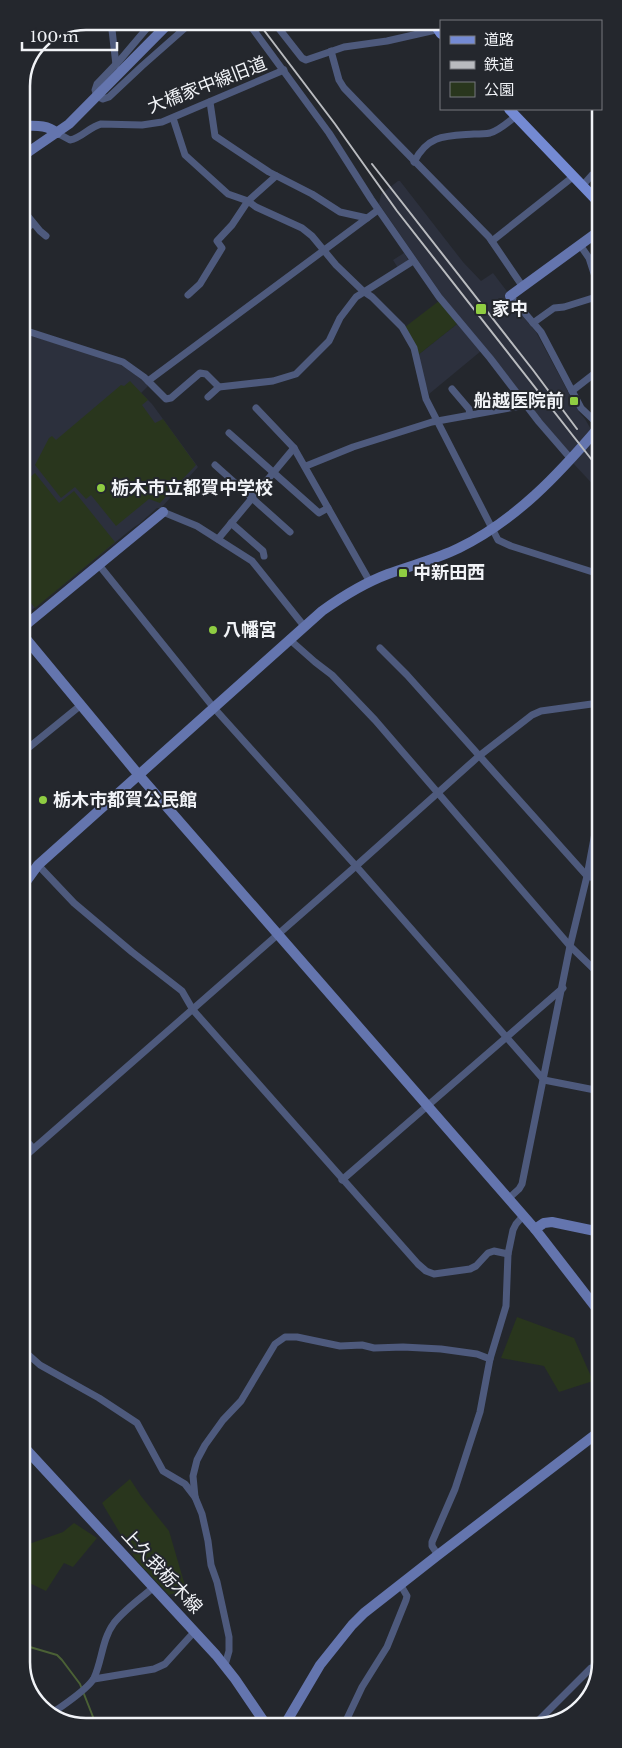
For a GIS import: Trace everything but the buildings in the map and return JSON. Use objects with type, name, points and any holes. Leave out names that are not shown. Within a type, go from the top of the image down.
[{"type":"main road","points":[[513,112],[592,195]]},
{"type":"street","points":[[112,30],[116,65]]},
{"type":"street","points":[[145,30],[96,87],[95,94],[97,96],[103,99],[109,97],[183,30]]},
{"type":"street","points":[[30,152],[57,133],[97,96],[162,30]]},
{"type":"street","points":[[254,30],[329,133],[378,210],[439,297],[571,460]]},
{"type":"street","points":[[280,30],[302,58],[309,60],[344,46],[387,40],[430,30]]},
{"type":"street","points":[[331,51],[341,84],[492,241],[523,287]]},
{"type":"street","name":"大橋家中線旧道","points":[[57,133],[70,140],[101,124],[154,124],[173,118],[284,70]]},
{"type":"street","points":[[210,102],[215,136],[276,176],[312,194],[340,212],[367,218]]},
{"type":"street","points":[[414,162],[418,154],[428,143],[435,139],[490,133],[504,126],[513,112]]},
{"type":"street","points":[[173,118],[185,155],[228,194],[248,201],[256,207],[302,228],[313,237],[323,251],[363,291],[384,309],[409,337],[414,348],[426,399],[498,540],[511,546],[592,572]]},
{"type":"street","points":[[30,126],[43,126],[57,133]]},
{"type":"street","points":[[583,185],[592,175]]},
{"type":"street","points":[[188,295],[200,284],[222,248],[217,240],[219,237],[232,225],[248,201],[276,176]]},
{"type":"street","points":[[492,241],[574,176]]},
{"type":"street","points":[[148,382],[378,210]]},
{"type":"street","points":[[30,219],[46,236]]},
{"type":"street","points":[[30,226],[33,223]]},
{"type":"street","points":[[592,236],[510,296],[541,332],[581,408],[592,419]]},
{"type":"street","points":[[580,245],[589,258],[592,270]]},
{"type":"street","points":[[208,397],[219,386],[272,381],[296,374],[329,341],[345,311],[363,291],[413,261]]},
{"type":"street","points":[[533,323],[554,308],[592,297]]},
{"type":"street","points":[[30,332],[116,358],[136,370],[166,399],[171,398],[200,373],[206,374],[219,386]]},
{"type":"street","points":[[572,391],[592,375]]},
{"type":"street","points":[[452,389],[469,409],[470,415]]},
{"type":"street","points":[[306,466],[353,447],[438,420],[526,405]]},
{"type":"street","points":[[256,408],[294,448],[306,466],[370,582]]},
{"type":"street","points":[[229,433],[320,513],[328,508]]},
{"type":"street","points":[[30,876],[38,865],[304,626],[339,599],[370,582],[457,549],[493,530],[543,488],[571,460],[592,434]]},
{"type":"street","points":[[218,539],[294,448]]},
{"type":"street","points":[[215,465],[290,532]]},
{"type":"street","points":[[30,621],[163,512],[197,526],[256,564],[304,626]]},
{"type":"street","points":[[231,523],[263,550],[264,556]]},
{"type":"street","points":[[99,565],[214,708],[544,1080],[592,1089]]},
{"type":"street","points":[[289,640],[332,675],[375,720],[570,946],[592,967]]},
{"type":"street","points":[[30,644],[138,774],[535,1229],[592,1303]]},
{"type":"street","points":[[380,648],[407,675],[587,876],[592,878]]},
{"type":"street","points":[[30,1151],[193,1010],[479,756],[532,715],[541,711],[592,704]]},
{"type":"street","points":[[30,746],[81,705]]},
{"type":"street","points":[[508,1199],[522,1184],[570,946],[592,849]]},
{"type":"street","points":[[38,865],[74,903],[182,991],[193,1010],[342,1180],[426,1271],[434,1274],[470,1269],[476,1266],[488,1253],[494,1251],[508,1254]]},
{"type":"street","points":[[342,1180],[562,988]]},
{"type":"street","points":[[30,1144],[33,1148]]},
{"type":"street","points":[[438,1555],[432,1546],[432,1542],[458,1480],[480,1412],[490,1359],[506,1306],[508,1254],[514,1227],[523,1216]]},
{"type":"street","points":[[535,1229],[544,1223],[552,1222],[592,1230]]},
{"type":"street","points":[[225,1665],[229,1651],[229,1637],[217,1582],[211,1565],[204,1523],[195,1498],[193,1476],[197,1460],[205,1445],[240,1401],[275,1344],[285,1338],[297,1337],[340,1346],[362,1345],[374,1348],[441,1349],[477,1354],[490,1359]]},
{"type":"street","points":[[30,1356],[40,1365],[99,1398],[137,1423],[164,1471],[185,1484],[195,1498]]},
{"type":"street","points":[[288,1718],[308,1683],[336,1644],[364,1613],[592,1437]]},
{"type":"street","name":"上久我栃木線","points":[[30,1454],[225,1665],[261,1718]]},
{"type":"street","points":[[347,1718],[362,1687],[386,1647],[406,1600],[400,1584]]},
{"type":"street","points":[[94,1679],[101,1651],[113,1624],[154,1587]]},
{"type":"street","points":[[58,1710],[94,1679],[154,1669],[165,1664],[196,1632]]},
{"type":"street","points":[[540,1718],[592,1668]]},
{"type":"shaded area","points":[[400,181],[463,262],[481,281],[493,273],[509,294],[509,300],[536,332],[579,412],[592,431],[572,453],[568,453],[446,301],[379,204],[381,194]]},
{"type":"shaded area","points":[[404,253],[409,261],[398,268],[393,260]]},
{"type":"shaded area","points":[[457,324],[481,351],[429,394],[418,355]]},
{"type":"shaded area","name":"栃木市立都賀中学校","points":[[30,335],[117,362],[136,375],[148,386],[141,393],[152,404],[198,467],[161,508],[157,508],[30,611]]},
{"type":"shaded area","points":[[592,440],[592,483],[573,463]]},
{"type":"green space","points":[[439,301],[457,324],[418,355],[405,327]]},
{"type":"green space","points":[[130,381],[148,400],[142,405],[155,423],[163,419],[196,465],[160,503],[149,499],[116,526],[91,495],[86,499],[75,487],[61,498],[35,465],[49,438],[52,436],[56,440],[121,385],[124,386]]},
{"type":"green space","points":[[35,473],[59,503],[74,491],[115,542],[35,608],[30,602],[30,477]]},
{"type":"green space","points":[[517,1317],[574,1338],[592,1381],[559,1392],[544,1366],[501,1358]]},
{"type":"green space","points":[[130,1479],[169,1531],[186,1589],[169,1595],[136,1560],[102,1503]]},
{"type":"green space","points":[[74,1523],[97,1538],[73,1567],[64,1563],[46,1591],[30,1583],[30,1544],[63,1532]]},
{"type":"waterway","points":[[30,1647],[57,1655],[62,1660],[80,1684],[93,1718]]},
{"type":"railway","points":[[264,30],[335,124],[397,211],[592,460]]},
{"type":"railway","points":[[372,164],[577,429]]},
{"type":"place","name":"家中","points":[[481,309]]},
{"type":"place","name":"船越医院前","points":[[574,401]]},
{"type":"place","name":"栃木市立都賀中学校","points":[[101,488]]},
{"type":"place","name":"中新田西","points":[[403,573]]},
{"type":"place","name":"八幡宮","points":[[213,630]]},
{"type":"place","name":"栃木市都賀公民館","points":[[43,800]]}]
